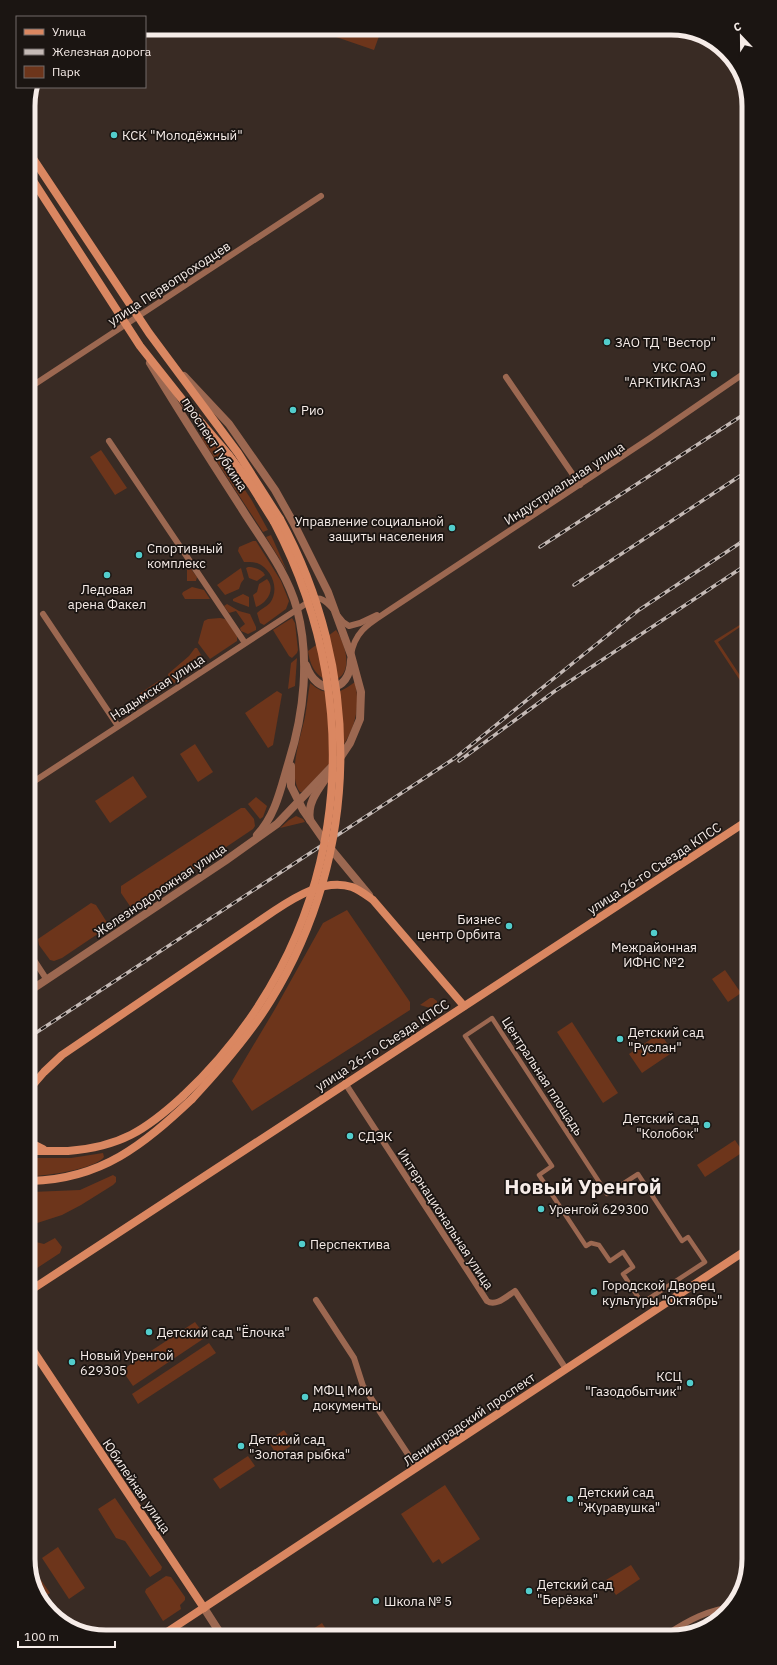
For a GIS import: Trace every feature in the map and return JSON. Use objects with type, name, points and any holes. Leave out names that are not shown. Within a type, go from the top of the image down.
[{"type":"main road","name":"проспект Губкина","points":[[35,162],[138,316],[238,453],[277,520]]},
{"type":"main road","name":"проспект Губкина","points":[[35,184],[140,346]]},
{"type":"main road","points":[[35,1181],[72,1177],[114,1161],[157,1131],[192,1099],[246,1036],[271,1000],[303,940],[317,903],[329,858],[335,826],[339,786],[341,736],[339,710],[332,662],[320,613],[298,554],[277,520],[228,454],[140,346]]},
{"type":"main road","points":[[35,1151],[80,1150],[120,1141],[148,1125],[183,1096],[201,1078],[241,1032],[274,980],[302,923],[325,837],[333,761],[333,736],[328,685],[319,640],[305,594],[277,520]]},
{"type":"main road","name":"улица 26-го Съезда КПСС","points":[[35,1287],[742,824]]},
{"type":"main road","points":[[35,1082],[62,1055],[289,901],[310,891],[338,885],[352,887],[373,900],[464,1006]]},
{"type":"main road","points":[[35,1145],[52,1150]]},
{"type":"main road","name":"Ленинградский проспект","points":[[170,1630],[742,1253]]},
{"type":"main road","name":"Юбилейная улица","points":[[35,1354],[204,1608]]},
{"type":"street","name":"улица Первопроходцев","points":[[35,384],[320,196]]},
{"type":"street","name":"проспект Губкина","points":[[140,346],[199,444],[279,567],[291,590],[301,629],[305,674],[301,707],[292,752]]},
{"type":"street","name":"проспект Губкина","points":[[169,360],[224,417],[259,466],[293,522],[328,592],[351,655],[361,692],[360,719],[350,744],[340,758],[298,802]]},
{"type":"street","name":"Индустриальная улица","points":[[351,655],[354,642],[361,631],[391,609],[580,485],[742,375]]},
{"type":"street","points":[[506,377],[580,485]]},
{"type":"street","points":[[109,441],[245,643]]},
{"type":"street","name":"Индустриальная улица","points":[[297,609],[314,599],[320,598],[325,601],[346,624],[354,625],[391,609]]},
{"type":"street","name":"Надымская улица","points":[[35,781],[297,609]]},
{"type":"street","points":[[44,614],[118,726]]},
{"type":"street","points":[[304,658],[313,679],[324,687],[331,687],[342,683],[349,675],[351,655]]},
{"type":"street","points":[[292,752],[290,778],[291,786],[298,802],[337,858],[373,900]]},
{"type":"street","points":[[246,846],[260,832],[270,817],[292,752]]},
{"type":"street","points":[[310,821],[309,814],[311,802],[340,758]]},
{"type":"street","name":"Железнодорожная улица","points":[[35,988],[246,846],[277,824],[298,802]]},
{"type":"street","points":[[35,962],[47,980]]},
{"type":"street","name":"Центральная площадь","points":[[492,1018],[606,1194],[638,1174],[682,1241],[688,1237],[704,1262],[642,1303],[623,1274],[633,1268],[623,1252],[610,1261],[599,1245],[591,1243],[586,1246],[582,1240],[539,1175],[552,1166],[465,1036],[492,1018]]},
{"type":"street","name":"Интернациональная улица","points":[[345,1083],[487,1301],[494,1303],[515,1291],[566,1369]]},
{"type":"street","points":[[316,1300],[354,1358],[362,1386],[417,1468]]},
{"type":"street","name":"Юбилейная улица","points":[[204,1608],[218,1630]]},
{"type":"street","points":[[674,1630],[698,1616],[720,1610]]},
{"type":"green space","points":[[330,35],[379,35],[374,50]]},
{"type":"green space","points":[[204,433],[214,444],[251,499],[268,530],[263,532],[202,439],[202,435]]},
{"type":"green space","points":[[101,450],[127,488],[115,495],[90,457]]},
{"type":"green space","points":[[271,535],[287,571],[266,537]]},
{"type":"green space","points":[[256,541],[281,581],[289,601],[286,609],[264,625],[260,623],[257,613],[270,603],[273,598],[273,580],[267,570],[262,566],[257,563],[244,562],[238,551],[239,547]]},
{"type":"green space","points":[[188,565],[197,577],[196,581],[187,581]]},
{"type":"green space","points":[[241,568],[244,579],[239,589],[225,595],[217,585]]},
{"type":"green space","points":[[246,568],[258,569],[265,575],[257,581],[249,578]]},
{"type":"green space","points":[[267,579],[271,587],[269,595],[264,602],[256,607],[253,595],[257,592],[259,584]]},
{"type":"green space","points":[[192,587],[204,590],[210,599],[185,599],[182,594],[183,592]]},
{"type":"green space","points":[[243,594],[249,597],[249,607],[233,601],[233,599]]},
{"type":"green space","points":[[227,604],[239,611],[250,614],[256,630],[248,634],[241,631],[240,628],[245,624],[236,611],[229,613],[224,606]]},
{"type":"green space","points":[[220,618],[227,621],[237,636],[237,641],[210,659],[198,643],[204,621],[208,619]]},
{"type":"green space","points":[[292,618],[295,623],[298,650],[292,658],[289,656],[273,630]]},
{"type":"green space","points":[[742,624],[742,626],[718,642],[742,678],[742,683],[714,641]]},
{"type":"green space","points":[[336,630],[344,647],[346,661],[345,671],[340,677],[333,680],[325,679],[318,674],[312,665],[308,651]]},
{"type":"green space","points":[[195,648],[197,648],[204,660],[203,664],[173,684],[168,677],[168,674],[189,656]]},
{"type":"green space","points":[[297,658],[295,686],[288,689],[291,663]]},
{"type":"green space","points":[[162,680],[166,686],[166,689],[144,703],[139,694]]},
{"type":"green space","points":[[355,682],[357,700],[356,716],[344,744],[325,768],[302,792],[300,792],[296,785],[295,776],[296,755],[305,717],[310,683],[317,689],[332,693],[344,689]]},
{"type":"green space","points":[[277,691],[282,694],[273,745],[268,748],[245,713]]},
{"type":"green space","points":[[195,744],[213,772],[198,782],[180,754]]},
{"type":"green space","points":[[133,776],[147,797],[110,823],[95,801]]},
{"type":"green space","points":[[256,797],[267,806],[263,817],[260,819],[248,804]]},
{"type":"green space","points":[[241,808],[245,808],[254,819],[255,826],[253,829],[132,909],[121,893],[121,886]]},
{"type":"green space","points":[[296,816],[303,819],[305,822],[280,828],[289,820]]},
{"type":"green space","points":[[91,903],[96,905],[108,924],[108,927],[62,958],[54,961],[50,960],[39,945],[38,939]]},
{"type":"green space","points":[[347,910],[410,1002],[410,1010],[252,1111],[232,1081],[275,1009],[323,923]]},
{"type":"green space","points":[[725,970],[741,993],[728,1002],[712,979]]},
{"type":"green space","points":[[430,998],[437,1001],[435,1007],[430,1008],[420,1005]]},
{"type":"green space","points":[[572,1022],[618,1093],[603,1103],[557,1032]]},
{"type":"green space","points":[[660,1033],[673,1052],[642,1073],[629,1054]]},
{"type":"green space","points":[[735,1140],[742,1150],[742,1153],[705,1177],[697,1165]]},
{"type":"green space","points":[[103,1153],[104,1157],[91,1165],[70,1171],[35,1176],[35,1158],[71,1158]]},
{"type":"green space","points":[[113,1175],[116,1177],[116,1182],[113,1185],[81,1205],[62,1215],[35,1224],[35,1192],[80,1190]]},
{"type":"green space","points":[[55,1238],[62,1247],[60,1253],[35,1269],[35,1241],[44,1244]]},
{"type":"green space","points":[[195,1322],[206,1337],[133,1386],[122,1370]]},
{"type":"green space","points":[[209,1343],[216,1353],[138,1404],[132,1394]]},
{"type":"green space","points":[[284,1430],[294,1444],[277,1455],[268,1441]]},
{"type":"green space","points":[[248,1456],[255,1466],[220,1489],[213,1479]]},
{"type":"green space","points":[[445,1485],[480,1539],[442,1564],[439,1559],[433,1563],[401,1514]]},
{"type":"green space","points":[[115,1498],[162,1567],[161,1570],[150,1577],[125,1541],[116,1538],[98,1509]]},
{"type":"green space","points":[[58,1547],[85,1588],[69,1599],[42,1558]]},
{"type":"green space","points":[[631,1565],[640,1579],[616,1595],[606,1580]]},
{"type":"green space","points":[[36,1573],[50,1593],[45,1596],[44,1595]]},
{"type":"green space","points":[[166,1576],[171,1577],[185,1597],[185,1600],[180,1605],[181,1609],[163,1621],[145,1592],[146,1589]]},
{"type":"green space","points":[[322,1623],[327,1630],[312,1630]]},
{"type":"railway","points":[[540,547],[742,416]]},
{"type":"railway","points":[[574,585],[742,475]]},
{"type":"railway","points":[[35,1033],[455,758],[639,610],[742,542]]},
{"type":"railway","points":[[459,761],[555,691],[742,568]]},
{"type":"place","name":"КСК \"Молодёжный\"","points":[[114,135]]},
{"type":"place","name":"ЗАО ТД \"Вестор\"","points":[[607,342]]},
{"type":"place","name":"УКС ОАО \"АРКТИКГАЗ\"","points":[[714,374]]},
{"type":"place","name":"Рио","points":[[293,410]]},
{"type":"place","name":"Управление социальной защиты населения","points":[[452,528]]},
{"type":"place","name":"Спортивный комплекс","points":[[139,555]]},
{"type":"place","name":"Ледовая арена Факел","points":[[107,575]]},
{"type":"place","name":"Бизнес центр Орбита","points":[[509,926]]},
{"type":"place","name":"Межрайонная ИФНС №2","points":[[654,933]]},
{"type":"place","name":"Детский сад \"Руслан\"","points":[[620,1039]]},
{"type":"place","name":"Детский сад \"Колобок\"","points":[[707,1125]]},
{"type":"place","name":"СДЭК","points":[[350,1136]]},
{"type":"place","name":"Уренгой 629300","points":[[541,1209]]},
{"type":"place","name":"Перспектива","points":[[302,1244]]},
{"type":"place","name":"Городской Дворец культуры \"Октябрь\"","points":[[594,1292]]},
{"type":"place","name":"Детский сад \"Ёлочка\"","points":[[149,1332]]},
{"type":"place","name":"Новый Уренгой 629305","points":[[72,1362]]},
{"type":"place","name":"КСЦ \"Газодобытчик\"","points":[[690,1383]]},
{"type":"place","name":"МФЦ Мои документы","points":[[305,1397]]},
{"type":"place","name":"Детский сад \"Золотая рыбка\"","points":[[241,1446]]},
{"type":"place","name":"Детский сад \"Журавушка\"","points":[[570,1499]]},
{"type":"place","name":"Детский сад \"Берёзка\"","points":[[529,1591]]},
{"type":"place","name":"Школа № 5","points":[[376,1601]]},
{"type":"district","name":"Новый Уренгой","points":[[583,1187]]}]
